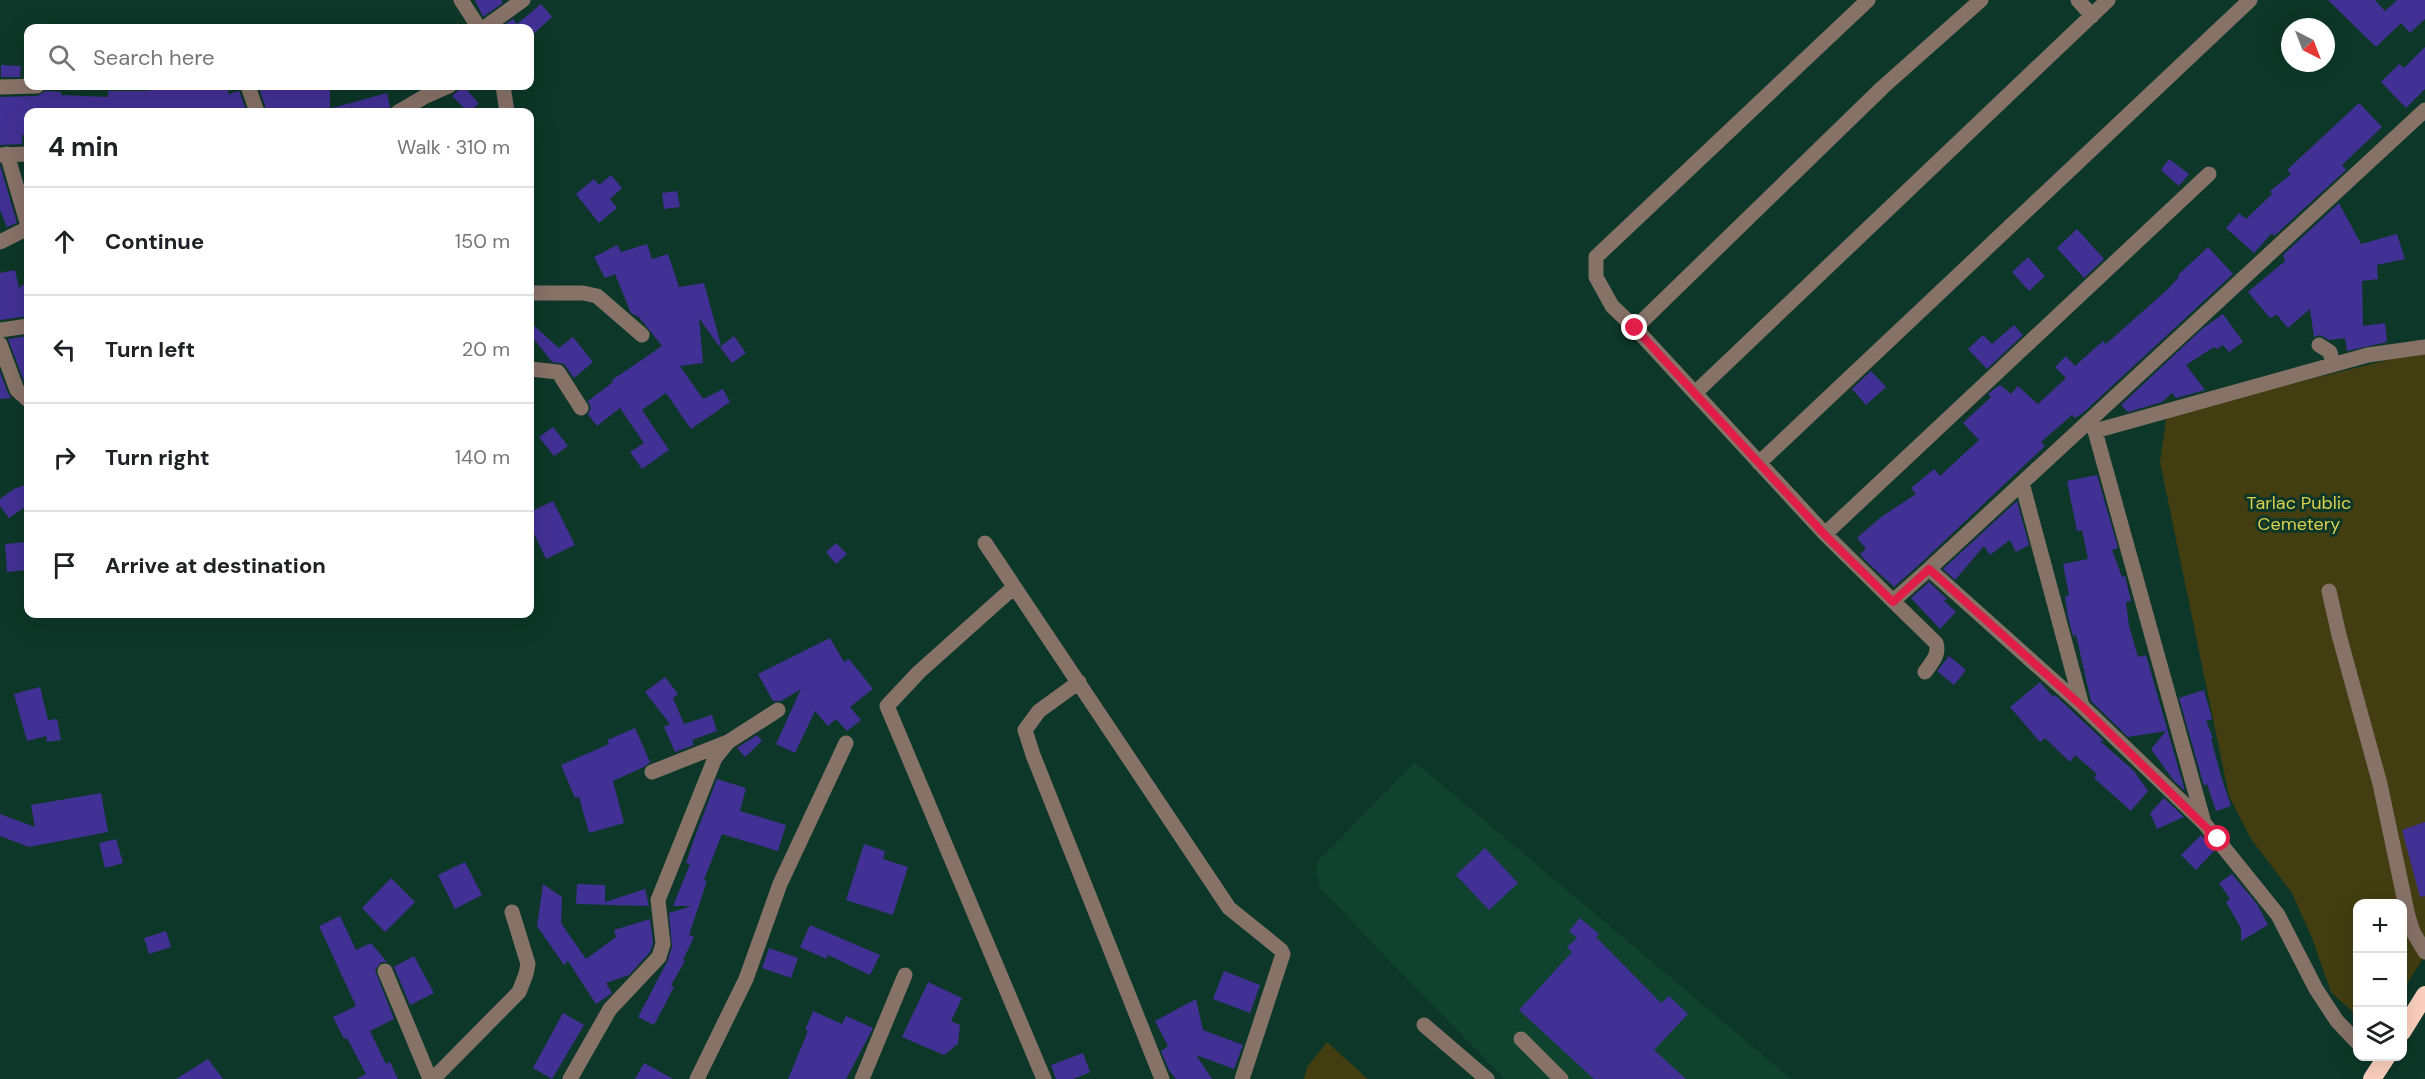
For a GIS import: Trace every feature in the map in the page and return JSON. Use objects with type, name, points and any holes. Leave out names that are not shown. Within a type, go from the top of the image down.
[{"type":"highway","points":[[2407,1027],[2422,1007]]},
{"type":"street","points":[[461,0],[476,24]]},
{"type":"street","points":[[490,24],[523,0]]},
{"type":"street","points":[[1868,0],[1596,257],[1596,277],[1612,306],[1635,328],[1824,534],[1936,643],[1938,649],[1936,656],[1925,672]]},
{"type":"street","points":[[1635,328],[1883,87],[1980,0]]},
{"type":"street","points":[[2078,0],[2092,16]]},
{"type":"street","points":[[1695,393],[2108,0]]},
{"type":"street","points":[[1759,462],[2250,0]]},
{"type":"street","points":[[0,87],[24,86]]},
{"type":"street","points":[[249,90],[256,108]]},
{"type":"street","points":[[405,108],[440,90]]},
{"type":"street","points":[[504,90],[506,108]]},
{"type":"street","points":[[1893,602],[2022,483],[2092,426],[2425,111]]},
{"type":"street","points":[[24,154],[3,155],[24,215]]},
{"type":"street","points":[[1824,534],[2209,174]]},
{"type":"street","points":[[0,242],[24,229]]},
{"type":"street","points":[[534,293],[583,293],[597,296],[642,335]]},
{"type":"street","points":[[0,330],[24,327]]},
{"type":"street","points":[[0,344],[17,390],[24,398]]},
{"type":"street","points":[[2319,345],[2330,352],[2333,365]]},
{"type":"street","points":[[2092,426],[2368,355],[2425,347]]},
{"type":"street","points":[[534,369],[558,372],[581,408]]},
{"type":"street","points":[[2092,426],[2204,823]]},
{"type":"street","points":[[2022,483],[2083,707]]},
{"type":"street","points":[[985,543],[1229,908],[1283,954],[1242,1079]]},
{"type":"street","points":[[1929,569],[2083,707],[2204,823],[2278,915],[2316,989],[2337,1021],[2353,1039]]},
{"type":"street","points":[[1014,587],[918,672],[887,706],[1044,1079]]},
{"type":"street","points":[[2329,591],[2380,784],[2408,916],[2413,932],[2425,952]]},
{"type":"street","points":[[1079,682],[1039,711],[1025,730],[1162,1079]]},
{"type":"street","points":[[652,772],[728,742],[778,710]]},
{"type":"street","points":[[570,1079],[610,1009],[659,957],[663,944],[658,900],[715,758],[728,742]]},
{"type":"street","points":[[697,1079],[746,979],[780,884],[846,743]]},
{"type":"street","points":[[385,971],[432,1079],[519,992],[528,964],[512,912]]},
{"type":"street","points":[[862,1079],[905,975]]},
{"type":"street","points":[[1424,1025],[1487,1079]]},
{"type":"street","points":[[1521,1039],[1561,1079]]},
{"type":"shaded area","points":[[1415,762],[1791,1079],[1505,1079],[1320,889],[1316,863]]},
{"type":"green space","name":"Tarlac Public Cemetery","points":[[2425,351],[2425,955],[2407,984],[2407,899],[2353,899],[2353,1012],[2331,992],[2312,938],[2292,893],[2251,839],[2229,796],[2160,462],[2167,414]]},
{"type":"green space","points":[[1327,1042],[1368,1079],[1304,1079],[1307,1067]]},
{"type":"building","points":[[475,0],[501,0],[503,3],[483,17]]},
{"type":"building","points":[[2328,0],[2375,0],[2385,11],[2397,0],[2425,0],[2425,19],[2410,33],[2401,23],[2376,47]]},
{"type":"building","points":[[541,4],[552,17],[534,33],[534,24],[517,24]]},
{"type":"building","points":[[513,19],[517,24],[506,24]]},
{"type":"building","points":[[2425,47],[2425,89],[2406,108],[2381,82],[2399,64],[2404,68]]},
{"type":"building","points":[[1,65],[21,66],[20,77],[1,77]]},
{"type":"building","points":[[228,90],[228,94],[239,91],[245,108],[24,108],[22,144],[0,145],[0,97],[37,96],[46,91],[61,92],[61,95],[108,97],[108,91]]},
{"type":"building","points":[[260,90],[330,90],[330,108],[266,108]]},
{"type":"building","points":[[459,90],[467,90],[479,104],[474,108],[464,108],[452,96]]},
{"type":"building","points":[[387,93],[390,106],[389,108],[332,108]]},
{"type":"building","points":[[2359,103],[2382,127],[2342,165],[2346,170],[2274,236],[2272,233],[2254,253],[2226,228],[2239,213],[2246,219],[2272,194],[2270,191],[2291,174],[2287,170]]},
{"type":"building","points":[[2169,159],[2189,174],[2179,186],[2161,170]]},
{"type":"building","points":[[0,165],[17,223],[7,227],[0,210]]},
{"type":"building","points":[[611,175],[622,188],[610,199],[617,208],[599,223],[576,194],[594,179],[599,185]]},
{"type":"building","points":[[677,191],[680,207],[664,209],[662,193]]},
{"type":"building","points":[[2339,203],[2361,244],[2397,234],[2405,259],[2377,265],[2378,279],[2362,281],[2363,326],[2385,323],[2387,342],[2347,351],[2345,338],[2329,340],[2320,335],[2314,337],[2310,309],[2288,328],[2277,315],[2270,318],[2248,292],[2285,261],[2283,255]]},
{"type":"building","points":[[2077,229],[2104,259],[2084,278],[2057,248]]},
{"type":"building","points":[[647,244],[652,259],[668,254],[679,287],[704,283],[721,345],[719,346],[699,318],[703,363],[680,366],[703,399],[723,389],[730,402],[691,429],[666,393],[642,410],[669,450],[642,469],[630,452],[644,443],[620,408],[597,426],[588,414],[591,408],[588,401],[613,382],[612,380],[662,346],[639,317],[631,313],[615,274],[605,278],[594,257],[617,245],[621,252]]},
{"type":"building","points":[[2208,247],[2233,274],[2084,412],[2075,418],[2072,415],[2041,442],[2045,446],[1922,562],[1894,587],[1864,559],[1860,554],[1866,549],[1857,538],[1881,517],[1916,494],[1911,488],[1934,469],[1940,476],[1979,440],[1963,423],[1991,397],[1988,394],[2000,385],[2011,394],[2018,386],[2038,404],[2066,378],[2055,367],[2066,356],[2075,366],[2103,341],[2106,344],[2168,289],[2179,277],[2178,275]]},
{"type":"building","points":[[2028,257],[2045,276],[2029,291],[2012,272]]},
{"type":"building","points":[[15,270],[19,288],[24,284],[24,317],[0,320],[0,273]]},
{"type":"building","points":[[2223,314],[2243,342],[2229,352],[2223,345],[2217,349],[2214,347],[2186,365],[2205,390],[2176,398],[2172,393],[2162,402],[2128,412],[2121,405],[2202,329]]},
{"type":"building","points":[[2014,325],[2023,335],[1987,369],[1968,349],[1983,335],[1992,344]]},
{"type":"building","points":[[534,326],[559,348],[573,337],[593,362],[574,378],[564,364],[552,362],[534,339]]},
{"type":"building","points":[[734,336],[746,353],[732,363],[720,347]]},
{"type":"building","points":[[24,337],[24,381],[8,339]]},
{"type":"building","points":[[1871,371],[1886,387],[1866,405],[1852,389]]},
{"type":"building","points":[[0,372],[8,393],[11,398],[0,399]]},
{"type":"building","points":[[553,427],[568,446],[554,456],[539,437]]},
{"type":"building","points":[[2097,475],[2118,548],[2112,550],[2122,577],[2125,576],[2131,601],[2126,602],[2129,626],[2138,657],[2146,655],[2185,791],[2174,781],[2151,749],[2166,731],[2128,737],[2091,701],[2076,635],[2073,636],[2068,617],[2065,596],[2069,595],[2063,564],[2088,559],[2082,530],[2077,531],[2067,481]]},
{"type":"building","points":[[24,485],[24,508],[9,518],[0,506],[0,499],[14,489]]},
{"type":"building","points":[[553,501],[575,545],[546,559],[534,534],[534,510]]},
{"type":"building","points":[[2017,501],[2029,545],[2016,552],[2010,540],[1990,555],[1984,546],[1955,580],[1943,569]]},
{"type":"building","points":[[24,542],[24,570],[7,572],[5,544]]},
{"type":"building","points":[[836,543],[847,554],[836,564],[826,552]]},
{"type":"building","points":[[1929,582],[1947,599],[1944,601],[1956,612],[1940,629],[1911,598]]},
{"type":"building","points":[[830,638],[844,662],[849,659],[873,689],[850,707],[861,720],[847,731],[836,719],[828,726],[815,711],[795,753],[776,744],[801,689],[781,701],[773,701],[758,674]]},
{"type":"building","points":[[1949,656],[1966,670],[1954,685],[1937,671]]},
{"type":"building","points":[[665,677],[678,694],[673,698],[684,724],[712,715],[717,731],[692,740],[694,745],[675,752],[664,727],[670,724],[645,692]]},
{"type":"building","points":[[2040,682],[2053,697],[2055,695],[2104,741],[2100,741],[2134,771],[2148,791],[2131,811],[2094,778],[2097,774],[2075,755],[2070,762],[2045,738],[2040,742],[2010,707]]},
{"type":"building","points":[[40,687],[48,720],[57,719],[61,740],[47,742],[46,736],[27,741],[14,694]]},
{"type":"building","points":[[2204,690],[2212,719],[2206,721],[2213,738],[2211,738],[2220,773],[2231,806],[2216,811],[2207,784],[2204,786],[2179,698]]},
{"type":"building","points":[[635,728],[650,762],[613,781],[624,823],[589,833],[579,797],[575,798],[561,765],[609,744],[607,740]]},
{"type":"building","points":[[757,735],[762,741],[745,757],[737,748]]},
{"type":"building","points":[[717,779],[746,788],[740,811],[786,825],[778,851],[722,834],[704,880],[707,881],[689,935],[694,937],[683,960],[685,961],[671,985],[674,987],[654,1025],[638,1017],[668,960],[672,947],[669,913],[692,906],[673,906],[690,864],[686,863]]},
{"type":"building","points":[[101,793],[108,832],[29,847],[0,836],[0,814],[35,827],[31,805]]},
{"type":"building","points":[[2164,798],[2184,817],[2157,829],[2150,813]]},
{"type":"building","points":[[2425,822],[2425,896],[2420,897],[2402,830]]},
{"type":"building","points":[[2201,835],[2214,851],[2196,870],[2181,855]]},
{"type":"building","points":[[116,839],[123,863],[105,868],[99,843]]},
{"type":"building","points":[[864,844],[885,851],[883,859],[908,867],[893,915],[846,900]]},
{"type":"building","points":[[1485,848],[1518,883],[1489,910],[1456,875]]},
{"type":"building","points":[[465,862],[482,895],[455,909],[438,875]]},
{"type":"building","points":[[2232,874],[2257,904],[2268,925],[2241,941],[2241,928],[2226,902],[2230,899],[2219,883]]},
{"type":"building","points":[[391,878],[415,902],[385,932],[362,908]]},
{"type":"building","points":[[543,884],[562,897],[561,923],[586,959],[616,937],[614,930],[650,919],[653,943],[650,952],[629,975],[606,983],[612,993],[596,1004],[568,961],[564,965],[537,926]]},
{"type":"building","points":[[577,884],[605,885],[605,902],[645,889],[649,906],[576,904]]},
{"type":"building","points":[[340,916],[356,950],[371,943],[387,962],[381,962],[375,970],[394,1019],[370,1031],[386,1064],[390,1062],[398,1079],[356,1079],[366,1074],[333,1017],[356,1006],[319,926]]},
{"type":"building","points":[[1580,918],[1599,934],[1596,937],[1661,1003],[1669,996],[1688,1014],[1654,1050],[1686,1079],[1594,1079],[1519,1010],[1572,952],[1567,947],[1577,938],[1569,931]]},
{"type":"building","points":[[810,925],[880,955],[870,975],[828,955],[826,959],[800,947]]},
{"type":"building","points":[[166,931],[171,947],[149,954],[144,938]]},
{"type":"building","points":[[769,948],[798,958],[791,978],[762,968]]},
{"type":"building","points":[[414,956],[434,993],[410,1005],[394,967]]},
{"type":"building","points":[[1224,971],[1260,985],[1250,1013],[1213,999]]},
{"type":"building","points":[[928,982],[962,998],[951,1021],[960,1025],[958,1044],[944,1055],[902,1037]]},
{"type":"building","points":[[1196,999],[1203,1030],[1243,1045],[1234,1069],[1196,1055],[1212,1079],[1176,1079],[1169,1070],[1161,1051],[1168,1046],[1155,1021]]},
{"type":"building","points":[[813,1011],[842,1024],[846,1016],[873,1028],[846,1079],[788,1079],[808,1031],[805,1030]]},
{"type":"building","points":[[563,1013],[584,1025],[552,1079],[533,1068]]},
{"type":"building","points":[[1083,1053],[1090,1072],[1073,1079],[1056,1079],[1051,1065]]},
{"type":"building","points":[[208,1059],[223,1079],[176,1079]]},
{"type":"building","points":[[644,1063],[673,1079],[635,1079]]},
{"type":"route","points":[[1635,328],[1824,534],[1893,602],[1929,569],[2083,707],[2218,839]]}]
